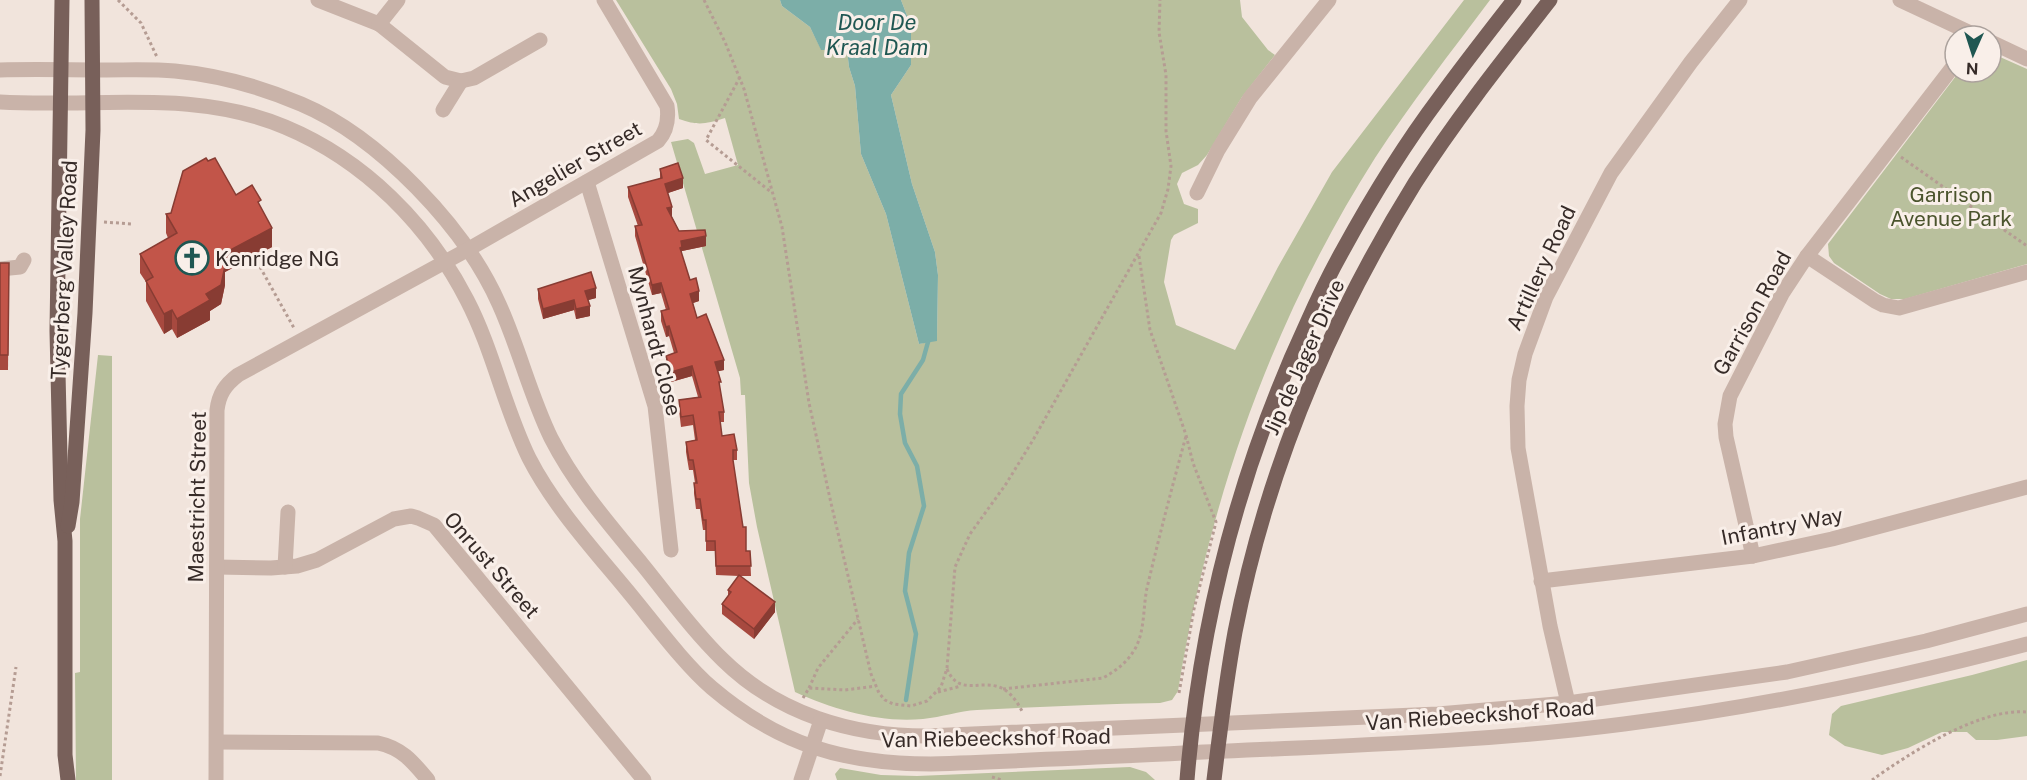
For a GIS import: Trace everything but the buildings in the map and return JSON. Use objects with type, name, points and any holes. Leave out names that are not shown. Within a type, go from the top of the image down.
[{"type":"main road","name":"Tygerberg Valley Road","points":[[62,0],[57,331],[61,501],[65,541],[65,754],[62,780]]},
{"type":"main road","name":"Tygerberg Valley Road","points":[[65,541],[72,502],[85,313],[93,102],[92,0]]},
{"type":"main road","name":"Jip de Jager Drive","points":[[1187,780],[1205,645],[1228,540],[1249,468],[1297,345],[1341,252],[1374,196],[1439,97],[1514,0]]},
{"type":"main road","name":"Jip de Jager Drive","points":[[1214,780],[1236,630],[1264,514],[1296,421],[1332,336],[1377,248],[1417,181],[1462,114],[1550,0]]},
{"type":"main road","name":"Tygerberg Valley Road","points":[[65,754],[68,780]]},
{"type":"street","points":[[318,0],[379,24],[445,77],[461,81],[474,78],[540,40]]},
{"type":"street","points":[[379,24],[398,0]]},
{"type":"street","name":"Angelier Street","points":[[467,250],[658,141],[663,135],[668,121],[667,106],[604,0]]},
{"type":"street","points":[[1197,193],[1218,150],[1250,98],[1329,0]]},
{"type":"street","name":"Artillery Road","points":[[1568,703],[1541,580],[1523,479],[1517,429],[1519,380],[1532,331],[1545,297],[1611,173],[1685,70],[1740,0]]},
{"type":"street","points":[[1900,0],[1950,24]]},
{"type":"street","points":[[2003,48],[2027,59]]},
{"type":"street","name":"Van Riebeeckshof Road","points":[[0,69],[175,71],[206,75],[256,87],[302,104],[348,129],[384,157],[430,203],[467,250],[491,286],[552,440],[578,483],[595,507],[721,658],[753,685],[783,704],[821,720],[855,730],[927,736],[1438,714],[1568,703],[1787,672],[1926,641],[2027,614]]},
{"type":"street","name":"Garrison Road","points":[[1753,556],[1726,437],[1726,411],[1730,396],[1782,294],[1807,256],[1943,80]]},
{"type":"street","points":[[443,110],[461,81]]},
{"type":"street","name":"Van Riebeeckshof Road","points":[[0,102],[39,104],[155,102],[203,105],[239,111],[284,127],[344,159],[383,189],[416,223],[467,300],[529,457],[559,506],[579,533],[710,686],[752,717],[812,748],[865,760],[909,764],[1447,742],[1634,723],[1726,710],[1916,672],[2027,644]]},
{"type":"street","name":"Mynhardt Close","points":[[587,182],[655,406],[671,550]]},
{"type":"street","name":"Maestricht Street","points":[[216,780],[219,400],[222,390],[238,375],[467,250]]},
{"type":"street","points":[[1807,256],[1882,305],[1899,308],[2027,272]]},
{"type":"street","points":[[0,268],[20,267],[24,260]]},
{"type":"street","name":"Infantry Way","points":[[1541,580],[1753,556],[1843,536],[2027,487]]},
{"type":"street","points":[[285,567],[288,512]]},
{"type":"street","name":"Onrust Street","points":[[217,567],[297,566],[317,560],[394,519],[418,518],[434,525],[644,780]]},
{"type":"street","points":[[801,780],[821,720]]},
{"type":"street","points":[[217,742],[378,743],[399,750],[409,757],[428,780]]},
{"type":"path","points":[[117,0],[141,23],[158,57]]},
{"type":"path","points":[[704,0],[740,77],[782,227],[809,403],[871,674],[885,700],[902,706],[927,701],[941,687],[947,668],[955,567],[970,534],[1006,484],[1033,440],[1161,213],[1168,189],[1171,166],[1166,131],[1166,75],[1159,32],[1160,0]]},
{"type":"path","points":[[740,77],[706,140],[773,194]]},
{"type":"path","points":[[1890,149],[2027,246]]},
{"type":"path","points":[[104,222],[132,224]]},
{"type":"path","points":[[1138,254],[1150,330],[1216,522],[1194,609],[1179,693]]},
{"type":"path","points":[[260,267],[301,341]]},
{"type":"path","points":[[1003,689],[1103,678],[1118,670],[1129,658],[1137,645],[1142,626],[1146,594],[1163,520],[1186,435]]},
{"type":"path","points":[[802,699],[818,668],[858,618]]},
{"type":"path","points":[[0,776],[16,667]]},
{"type":"path","points":[[947,668],[952,679],[963,686]]},
{"type":"path","points":[[937,692],[963,686],[991,685],[1003,689],[1012,696],[1023,713]]},
{"type":"path","points":[[809,688],[845,690],[876,686]]},
{"type":"path","points":[[1872,780],[1905,756],[1978,719],[2000,713],[2027,712]]},
{"type":"green space","points":[[616,0],[780,0],[782,6],[810,27],[821,49],[847,50],[855,86],[861,154],[886,214],[919,344],[937,340],[938,275],[935,252],[912,184],[891,95],[911,65],[911,26],[901,0],[1240,0],[1242,17],[1268,50],[1275,55],[1242,97],[1207,155],[1198,165],[1182,173],[1177,184],[1184,204],[1198,209],[1198,223],[1174,235],[1171,240],[1164,282],[1176,325],[1235,350],[1278,267],[1332,172],[1464,0],[1490,0],[1375,158],[1338,220],[1275,348],[1249,414],[1207,550],[1178,691],[1172,700],[1160,703],[977,710],[907,720],[874,717],[841,710],[795,692],[749,483],[745,395],[741,395],[740,378],[671,142],[688,139],[694,143],[705,174],[738,165],[725,118],[702,123],[679,119],[677,104],[671,89]]},
{"type":"green space","name":"Garrison Avenue Park","points":[[2003,58],[2027,69],[2027,264],[1905,299],[1891,299],[1834,263],[1829,256],[1828,244],[1950,84],[2003,84]]},
{"type":"green space","points":[[98,355],[112,356],[112,780],[76,780],[75,673],[80,672],[80,519]]},
{"type":"green space","points":[[2027,660],[2027,736],[1976,740],[1967,732],[1942,732],[1908,748],[1882,755],[1845,746],[1829,735],[1832,714],[1841,706]]},
{"type":"green space","points":[[1130,767],[1146,772],[1155,780],[837,780],[835,774],[840,768],[881,775],[917,776]]},
{"type":"water","name":"Door De Kraal Dam","points":[[780,0],[901,0],[911,26],[911,65],[891,95],[912,184],[935,252],[938,275],[937,341],[919,344],[886,214],[861,154],[855,86],[847,50],[821,50],[810,27],[782,6]]},
{"type":"waterway","points":[[906,700],[916,634],[905,591],[909,553],[924,506],[917,466],[905,443],[900,414],[901,394],[923,360],[928,342]]},
{"type":"place","name":"Kenridge NG","points":[[192,258]]}]
